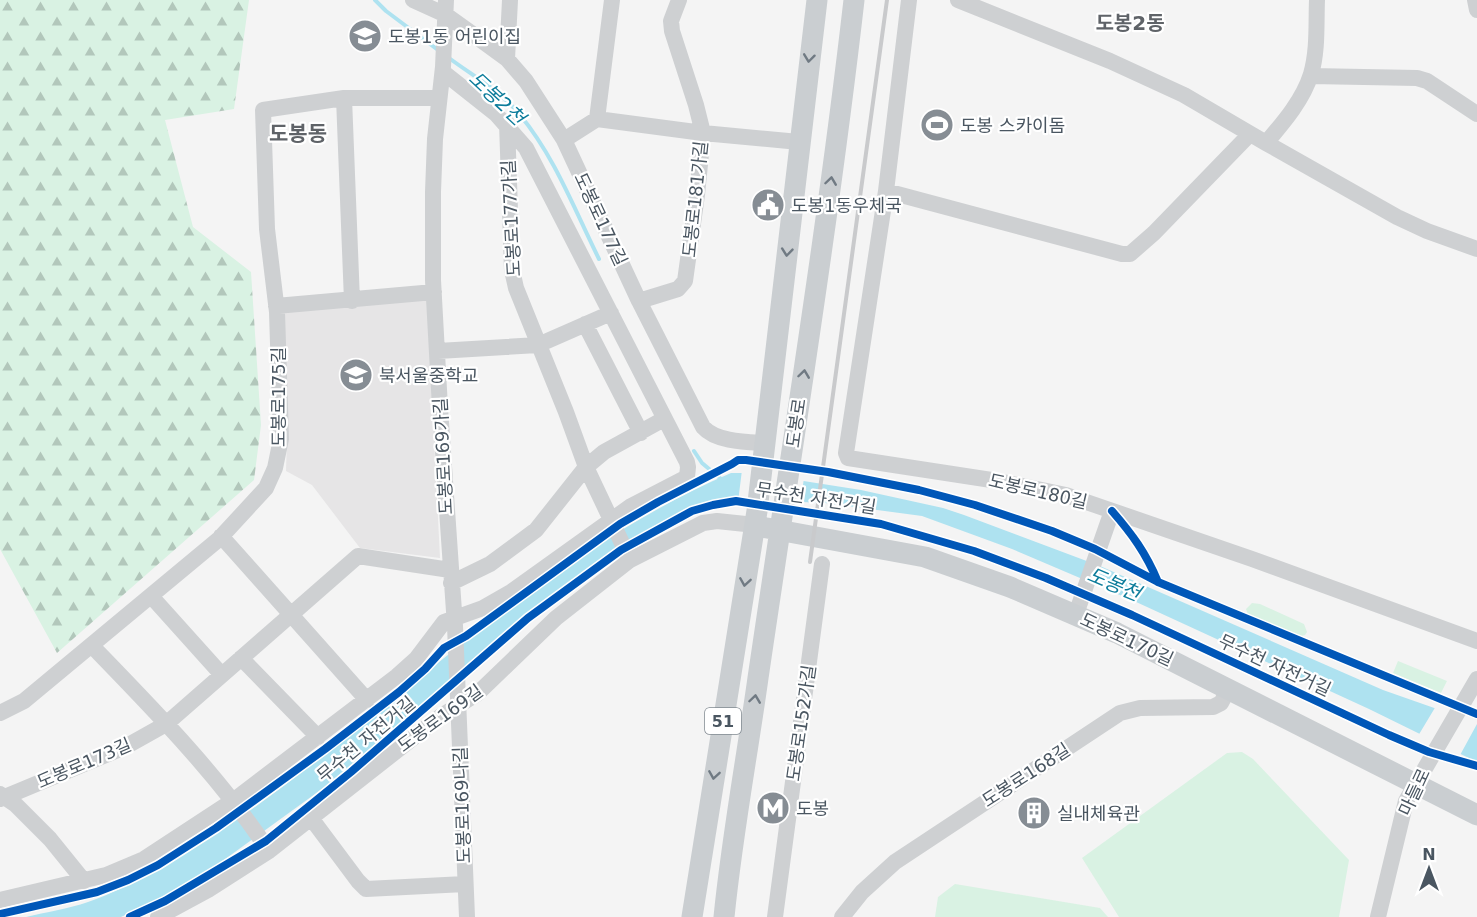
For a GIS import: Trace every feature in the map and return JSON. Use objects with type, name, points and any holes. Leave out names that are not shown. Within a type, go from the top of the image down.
[{"type":"main road","name":"도봉로","points":[[692,917],[756,518],[817,0]]},
{"type":"main road","name":"도봉로","points":[[724,917],[737,808],[752,723],[842,105],[854,0]]},
{"type":"main road","name":"도봉로170길","points":[[756,518],[925,557],[1079,606],[1229,688],[1477,814]]},
{"type":"street","name":"도봉로177길","points":[[413,0],[446,12],[507,60],[526,81],[564,140],[639,301],[705,431],[714,436],[765,446]]},
{"type":"street","points":[[507,60],[510,0]]},
{"type":"street","points":[[597,119],[612,0]]},
{"type":"street","name":"도봉로181가길","points":[[639,301],[678,289],[685,281],[697,195],[703,133],[672,31],[671,21],[679,0]]},
{"type":"street","name":"도봉로180길","points":[[909,0],[886,190],[846,453],[848,458],[1030,487],[1066,495],[1110,515],[1477,640]]},
{"type":"street","points":[[958,0],[1146,76],[1185,95],[1397,217],[1427,231],[1477,249]]},
{"type":"street","points":[[1266,143],[1294,107],[1311,76],[1315,52],[1317,0]]},
{"type":"street","points":[[1475,0],[1477,10]]},
{"type":"street","name":"도봉로169가길","points":[[446,12],[433,192],[434,292],[454,621]]},
{"type":"street","name":"도봉로177길","points":[[443,69],[507,123],[526,148],[687,462],[687,477],[631,506],[612,522]]},
{"type":"street","points":[[1311,76],[1417,78],[1427,81],[1477,114]]},
{"type":"street","points":[[344,98],[352,301]]},
{"type":"street","name":"도봉로175길","points":[[0,713],[24,701],[221,536],[266,488],[276,468],[281,439],[276,306],[267,229],[262,110],[344,98],[440,98]]},
{"type":"street","points":[[564,140],[597,119],[703,133],[799,142]]},
{"type":"street","name":"도봉로177가길","points":[[507,123],[512,270],[516,288],[586,467],[629,557]]},
{"type":"street","points":[[886,190],[1130,254],[1154,233],[1250,134]]},
{"type":"street","points":[[276,306],[434,292]]},
{"type":"street","points":[[438,351],[538,345],[611,313]]},
{"type":"street","points":[[585,324],[641,433]]},
{"type":"street","points":[[450,577],[490,564],[536,530],[586,467],[604,452],[664,419]]},
{"type":"street","points":[[1079,606],[1110,515]]},
{"type":"street","name":"도봉로169길","points":[[158,917],[208,890],[311,818],[441,716],[458,700],[477,694],[556,618],[629,557],[703,523],[756,518]]},
{"type":"street","points":[[0,900],[120,871],[144,860],[235,802],[367,700],[416,659],[440,627],[483,608],[511,592],[612,522]]},
{"type":"street","points":[[221,536],[367,700]]},
{"type":"street","name":"도봉로173길","points":[[1,797],[125,747],[166,724],[358,556],[450,577]]},
{"type":"street","name":"도봉로152가길","points":[[775,917],[822,564]]},
{"type":"street","points":[[151,596],[222,675]]},
{"type":"street","name":"도봉로169나길","points":[[454,621],[467,917]]},
{"type":"street","points":[[92,646],[166,724],[235,802],[267,848]]},
{"type":"street","points":[[241,658],[318,737]]},
{"type":"street","name":"마들로","points":[[1378,917],[1402,812],[1415,784],[1477,679]]},
{"type":"street","name":"도봉로168길","points":[[842,917],[862,892],[895,862],[1120,713],[1140,708],[1213,707],[1221,703],[1229,688]]},
{"type":"street","points":[[1,797],[16,806],[50,839],[84,881]]},
{"type":"street","points":[[311,818],[366,889],[465,884]]},
{"type":"shaded area","name":"북서울중학교","points":[[427,300],[440,558],[360,548],[312,485],[286,471],[287,438],[277,312]]},
{"type":"green space","points":[[0,0],[249,0],[234,109],[165,120],[193,227],[251,272],[261,425],[254,480],[57,653],[0,549]]},
{"type":"green space","points":[[1252,603],[1260,604],[1304,624],[1307,632],[1298,637],[1249,617],[1246,609]]},
{"type":"green space","points":[[1398,661],[1447,681],[1441,693],[1393,673]]},
{"type":"green space","points":[[1242,752],[1253,759],[1349,860],[1339,917],[1119,917],[1082,858],[1227,753]]},
{"type":"green space","points":[[955,884],[1100,908],[1108,917],[935,917],[938,897]]},
{"type":"water","name":"도봉천","points":[[731,473],[753,473],[861,490],[943,508],[1100,566],[1383,690],[1477,723],[1477,762],[1369,709],[1134,601],[1012,549],[922,516],[825,503],[733,499],[706,502],[671,518],[600,561],[506,632],[326,786],[210,870],[121,917],[26,917],[73,907],[105,896],[184,854],[243,816],[299,774],[506,609],[592,548],[683,496]]},
{"type":"pier","points":[[742,470],[804,478],[800,505],[738,502]]},
{"type":"pier","points":[[1436,706],[1477,720],[1459,757],[1418,736]]},
{"type":"waterway","name":"도봉2천","points":[[375,0],[438,50]]},
{"type":"waterway","name":"도봉2천","points":[[449,58],[504,98],[532,131],[554,166],[599,259]]},
{"type":"waterway","name":"도봉2천","points":[[694,451],[702,463],[721,479]]},
{"type":"railway","points":[[810,562],[887,0]]},
{"type":"cycle path","name":"무수천 자전거길","points":[[0,914],[97,892],[158,865],[216,828],[325,749],[399,692],[444,648],[466,636],[620,524],[738,460],[828,472],[919,490],[975,505],[1052,531],[1095,549],[1158,582],[1477,714]]},
{"type":"cycle path","name":"무수천 자전거길","points":[[130,917],[165,901],[266,841],[351,772],[528,618],[621,550],[692,511],[736,501],[881,524],[974,551],[1046,578],[1132,615],[1389,735],[1429,752],[1477,766]]},
{"type":"cycle path","points":[[1112,511],[1138,544],[1158,582]]},
{"type":"place","name":"도봉1동 어린이집","points":[[365,36]]},
{"type":"place","name":"도봉 스카이돔","points":[[937,125]]},
{"type":"place","name":"도봉1동우체국","points":[[768,205]]},
{"type":"place","name":"북서울중학교","points":[[356,375]]},
{"type":"place","name":"도봉","points":[[773,808]]},
{"type":"place","name":"실내체육관","points":[[1034,813]]},
{"type":"district","name":"도봉2동","points":[[1130,23]]},
{"type":"district","name":"도봉동","points":[[298,134]]}]
